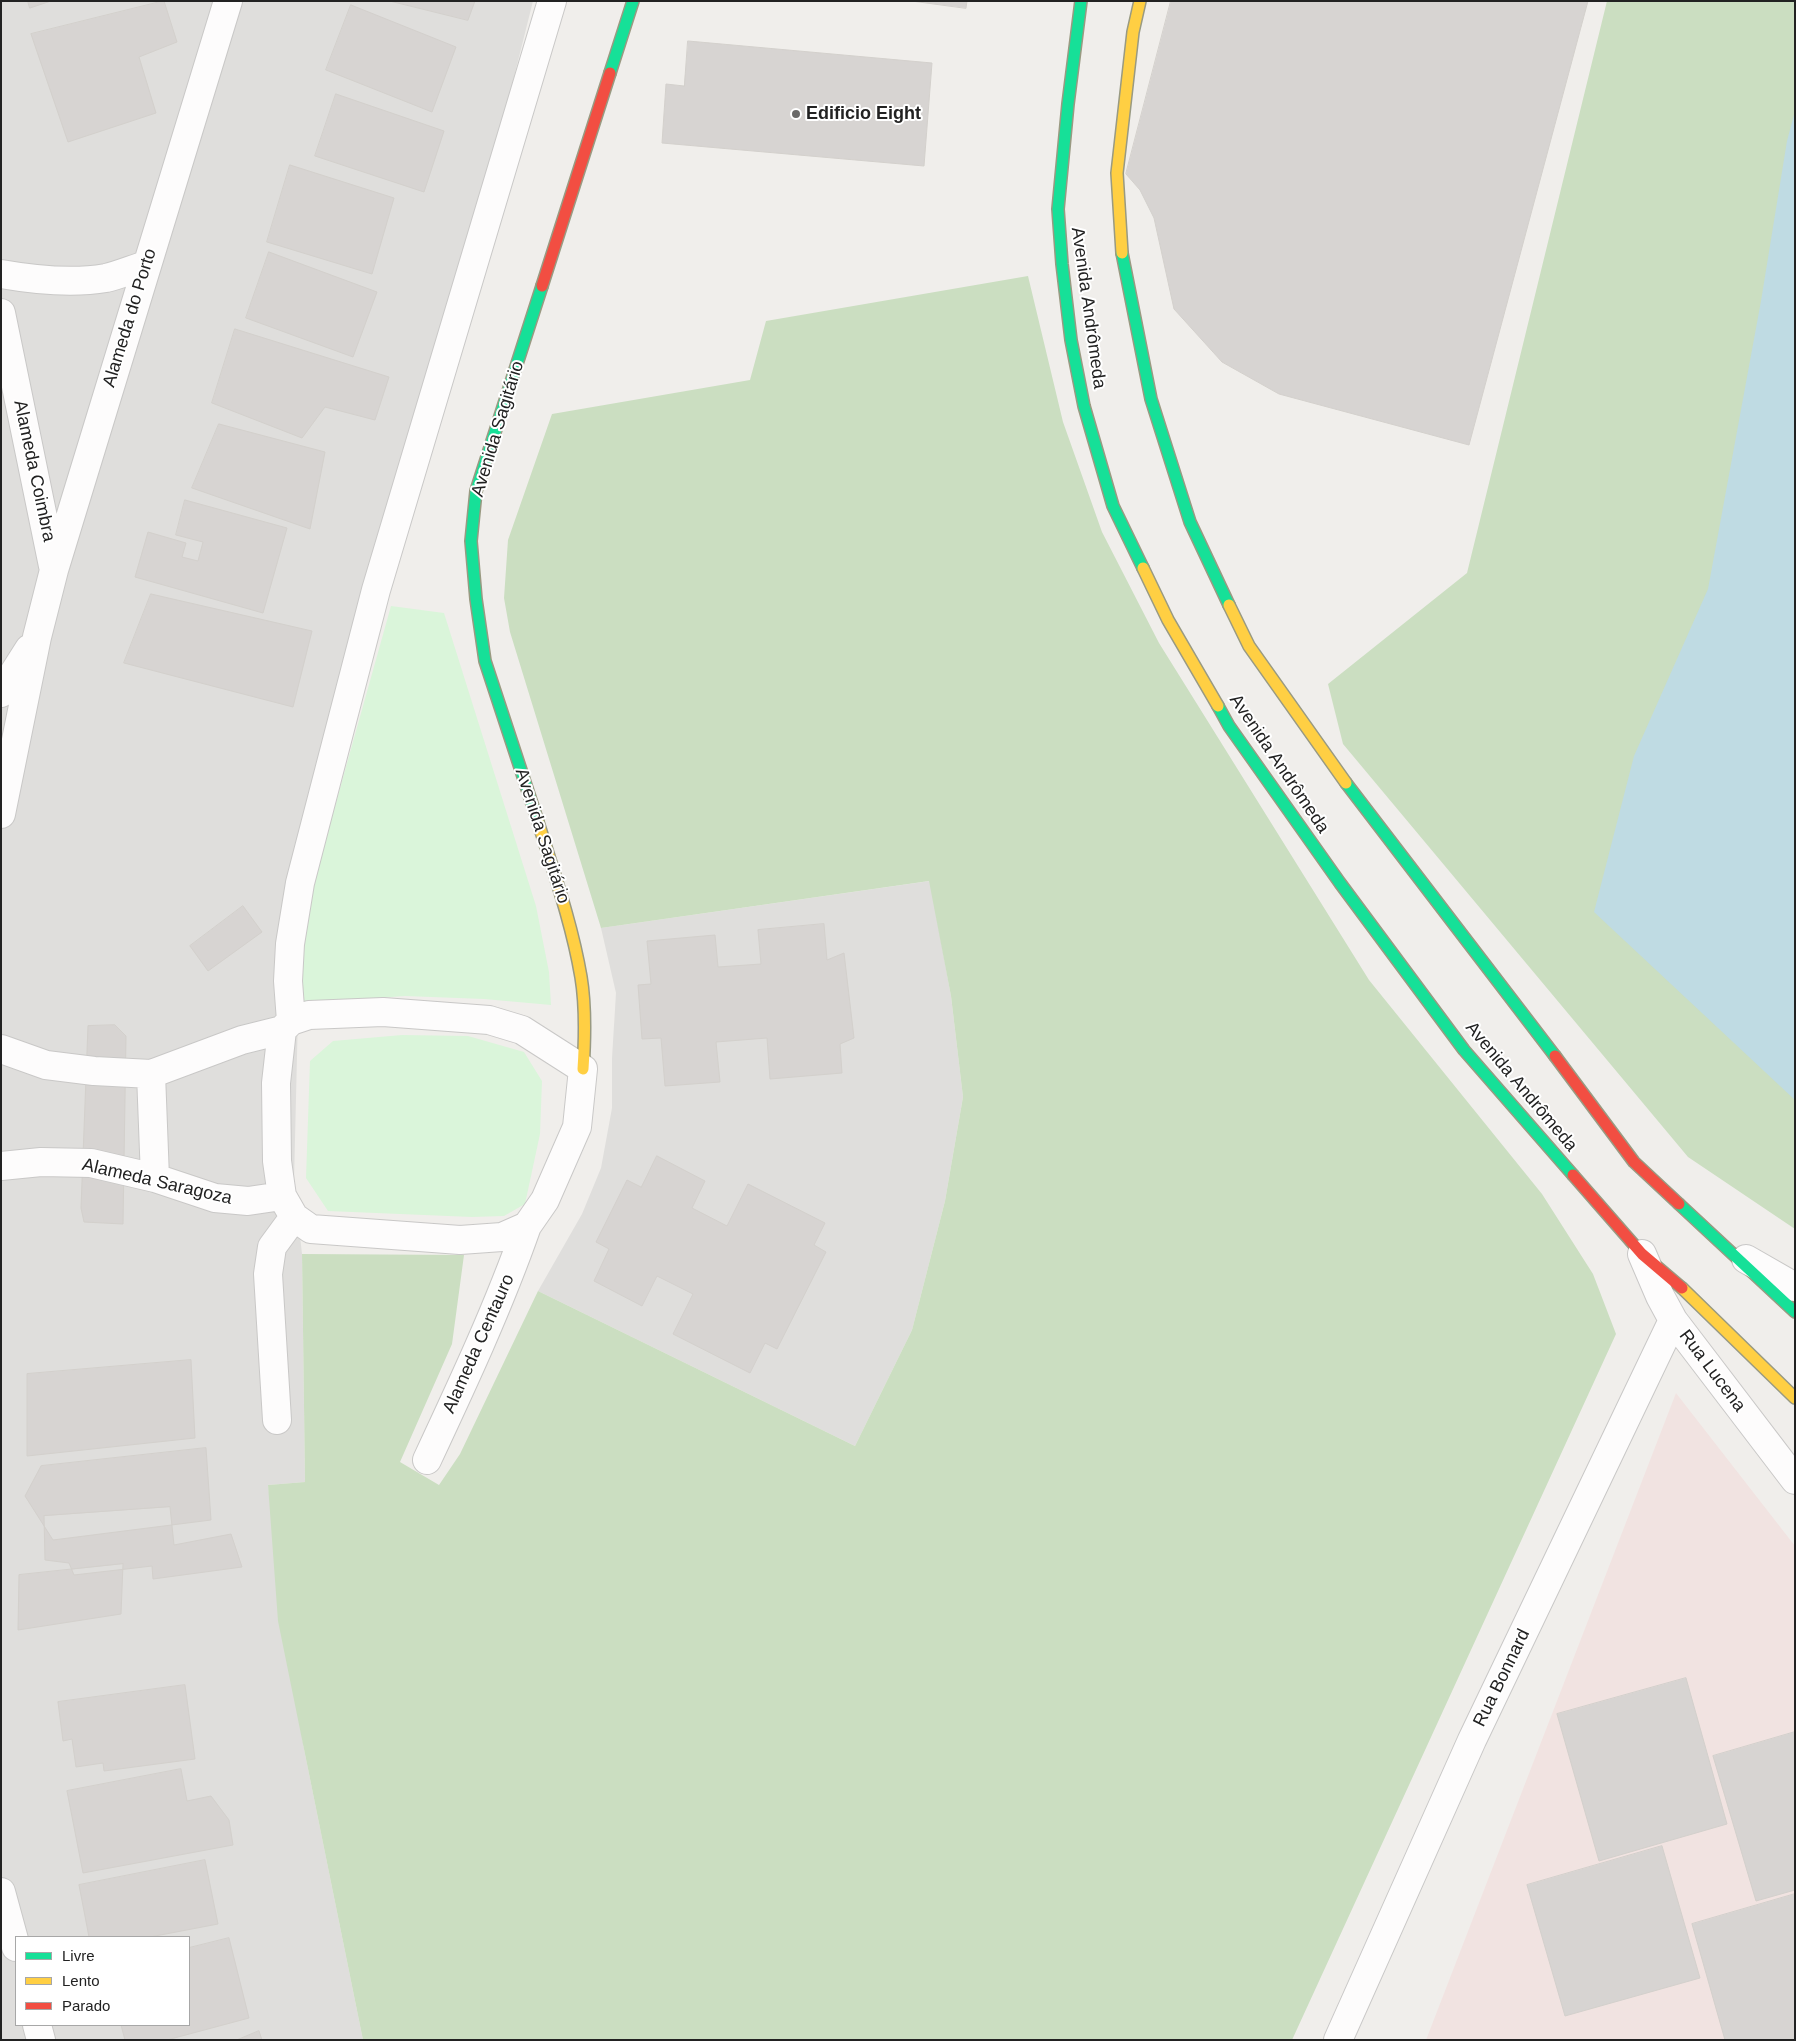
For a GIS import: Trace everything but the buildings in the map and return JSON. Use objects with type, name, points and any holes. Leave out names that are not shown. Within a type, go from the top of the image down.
[{"type":"main road","name":"Avenida Sagitário","points":[[583,1069],[585,1040],[581,978],[565,905],[486,661],[476,599],[471,542],[476,492],[633,1]]},
{"type":"main road","name":"Avenida Andrômeda","points":[[1081,1],[1068,104],[1058,209],[1061,255],[1071,340],[1084,406],[1113,506],[1168,620],[1229,726],[1334,875],[1464,1050],[1642,1254],[1692,1297],[1795,1398]]},
{"type":"main road","points":[[1140,1],[1133,32],[1117,173],[1122,250],[1151,399],[1190,522],[1249,646],[1361,804],[1533,1026],[1634,1162],[1795,1312]]},
{"type":"street","name":"Alameda do Porto","points":[[1,814],[37,637],[54,570],[228,1]]},
{"type":"street","points":[[527,1226],[502,1237],[460,1240],[311,1229],[288,1206],[277,1161],[276,1083],[287,1025],[290,944],[302,873],[376,590],[552,1]]},
{"type":"street","points":[[1,274],[35,280],[70,281],[106,278],[146,265]]},
{"type":"street","name":"Alameda Coimbra","points":[[1,313],[54,570]]},
{"type":"street","name":"Alameda do Porto","points":[[1,693],[37,637]]},
{"type":"street","points":[[1,1049],[46,1065],[94,1071],[151,1074],[287,1025],[309,1015],[383,1012],[489,1020],[522,1030],[583,1069]]},
{"type":"street","name":"Alameda Centauro","points":[[427,1460],[489,1325],[509,1278],[527,1226],[545,1200],[577,1127],[583,1069]]},
{"type":"street","points":[[151,1074],[155,1178]]},
{"type":"street","name":"Alameda Saragoza","points":[[1,1166],[41,1162],[91,1163],[155,1178],[215,1198],[288,1206]]},
{"type":"street","points":[[277,1420],[268,1274],[272,1247],[288,1206]]},
{"type":"street","points":[[1730,1250],[1795,1287]]},
{"type":"street","name":"Rua Lucena","points":[[1642,1254],[1660,1296],[1673,1320],[1795,1480]]},
{"type":"street","name":"Rua Bonnard","points":[[1338,2040],[1472,1740],[1673,1320]]},
{"type":"street","points":[[1,1892],[15,1944]]},
{"type":"street","points":[[37,2026],[41,2040]]},
{"type":"shaded area","points":[[1,1],[533,1],[300,931],[294,1181],[302,1254],[305,1482],[268,1485],[304,1749],[363,2040],[1,2040]]},
{"type":"shaded area","points":[[930,881],[951,996],[963,1097],[945,1201],[912,1330],[855,1446],[538,1291],[582,1214],[601,1168],[612,1108],[612,1058],[616,993],[601,928]]},
{"type":"shaded area","points":[[1676,1393],[1795,1546],[1795,2040],[1426,2040]]},
{"type":"green space","points":[[1607,1],[1795,1],[1795,1229],[1688,1157],[1343,744],[1328,684],[1467,573]]},
{"type":"green space","points":[[1028,276],[1063,422],[1102,532],[1159,643],[1369,980],[1542,1194],[1593,1274],[1616,1334],[1292,2040],[363,2040],[278,1621],[268,1485],[305,1482],[302,1254],[464,1255],[452,1344],[400,1462],[439,1485],[460,1454],[538,1291],[855,1446],[912,1330],[945,1201],[963,1097],[951,996],[929,881],[601,928],[510,632],[504,598],[508,540],[552,414],[750,380],[766,321]]},
{"type":"green space","points":[[391,606],[444,613],[536,906],[549,972],[551,1005],[484,999],[405,996],[298,1004],[300,931]]},
{"type":"green space","points":[[402,1035],[468,1036],[524,1052],[542,1081],[540,1134],[525,1204],[504,1216],[472,1217],[328,1211],[306,1178],[310,1061],[333,1041]]},
{"type":"water","points":[[1795,111],[1795,1100],[1594,912],[1634,756],[1708,589],[1761,301],[1787,141]]},
{"type":"traffic: fast","points":[[610,73],[633,1]]},
{"type":"traffic: fast","points":[[1081,1],[1068,104],[1058,209],[1062,264],[1071,340],[1084,406],[1113,506],[1143,568]]},
{"type":"traffic: fast","points":[[1122,253],[1151,399],[1190,522],[1229,605]]},
{"type":"traffic: fast","points":[[538,822],[485,661],[476,599],[471,541],[476,491],[542,286]]},
{"type":"traffic: fast","points":[[1218,706],[1229,726],[1340,883],[1464,1050],[1573,1175]]},
{"type":"traffic: fast","points":[[1346,783],[1555,1056]]},
{"type":"traffic: fast","points":[[1679,1204],[1795,1312]]},
{"type":"traffic: slow","points":[[1122,253],[1117,173],[1133,32],[1140,1]]},
{"type":"traffic: slow","points":[[1143,568],[1168,620],[1218,706]]},
{"type":"traffic: slow","points":[[1229,605],[1249,646],[1346,783]]},
{"type":"traffic: slow","points":[[538,822],[568,918],[581,977],[585,1023],[583,1069]]},
{"type":"traffic: slow","points":[[1682,1288],[1795,1398]]},
{"type":"traffic: jam","points":[[542,286],[610,73]]},
{"type":"traffic: jam","points":[[1555,1056],[1634,1162],[1679,1204]]},
{"type":"traffic: jam","points":[[1573,1175],[1642,1254],[1682,1288]]},
{"type":"place","name":"Edificio Eight","points":[[796,114]]}]
